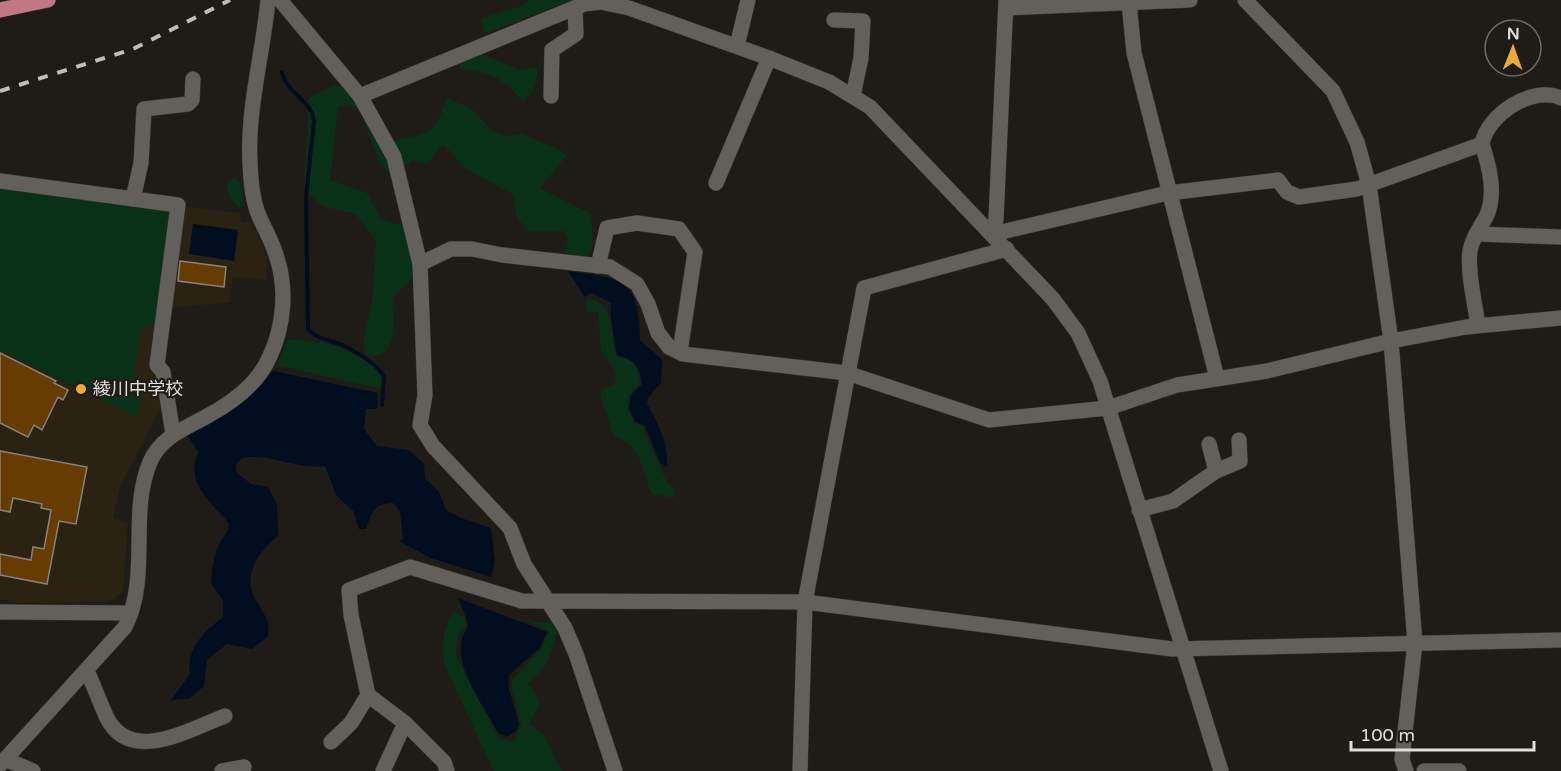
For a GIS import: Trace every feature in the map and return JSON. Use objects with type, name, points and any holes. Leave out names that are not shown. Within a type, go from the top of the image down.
[{"type":"main road","points":[[0,9],[48,0]]},
{"type":"street","points":[[33,771],[3,762],[116,639],[131,614],[139,570],[140,493],[152,458],[160,445],[173,434],[228,403],[259,375],[274,347],[280,324],[282,297],[280,268],[254,199],[250,159],[254,96],[268,0]]},
{"type":"street","points":[[280,0],[360,96],[394,157],[420,264],[425,395],[420,424],[433,446],[510,528],[524,564],[565,628],[576,654],[615,771]]},
{"type":"street","points":[[737,46],[748,0]]},
{"type":"street","points":[[993,234],[996,219],[1006,4],[1190,0]]},
{"type":"street","points":[[1245,0],[1333,91],[1357,142],[1369,185],[1391,341],[1416,643],[1402,759],[1406,771]]},
{"type":"street","points":[[360,96],[584,3],[613,2],[639,5],[829,82],[853,96],[888,125],[993,234],[1053,298],[1078,333],[1100,381],[1221,771]]},
{"type":"street","points":[[1129,3],[1134,53],[1217,378]]},
{"type":"street","points":[[551,96],[552,50],[576,34],[575,8]]},
{"type":"street","points":[[834,20],[863,21],[861,58],[853,96]]},
{"type":"street","points":[[716,183],[769,58]]},
{"type":"street","points":[[133,199],[141,163],[144,109],[188,104],[192,100],[193,79]]},
{"type":"street","points":[[1478,325],[1469,254],[1476,234],[1487,214],[1490,193],[1491,173],[1482,144],[1484,136],[1512,104],[1524,98],[1544,94],[1561,98]]},
{"type":"street","points":[[993,234],[1168,193],[1278,180],[1287,192],[1299,197],[1369,185],[1482,144]]},
{"type":"street","points":[[0,181],[178,205],[157,365],[163,372],[173,434]]},
{"type":"street","points":[[598,266],[607,228],[638,223],[679,229],[695,252],[680,352]]},
{"type":"street","points":[[1476,234],[1561,237]]},
{"type":"street","points":[[420,264],[451,249],[472,249],[502,255],[610,267],[637,284],[648,304],[658,333],[669,347],[680,352],[847,373],[989,420],[1108,408],[1177,385],[1267,371],[1391,341],[1478,325],[1561,318]]},
{"type":"street","points":[[800,771],[805,602],[864,288],[1007,249]]},
{"type":"street","points":[[1139,510],[1173,501],[1216,471],[1240,461],[1239,440]]},
{"type":"street","points":[[1209,444],[1216,471]]},
{"type":"street","points":[[447,771],[444,762],[405,723],[368,695],[351,615],[349,590],[410,567],[522,601],[548,603],[805,602],[1172,649],[1561,640]]},
{"type":"street","points":[[0,612],[131,614]]},
{"type":"street","points":[[87,671],[108,720],[119,734],[134,742],[158,741],[225,716]]},
{"type":"street","points":[[331,742],[351,723],[368,695]]},
{"type":"street","points":[[383,771],[405,723]]},
{"type":"street","points":[[222,771],[244,767]]},
{"type":"street","points":[[1424,771],[1459,771]]},
{"type":"shaded area","name":"綾川中学校","points":[[0,184],[240,213],[241,222],[250,222],[256,231],[267,258],[266,280],[233,277],[230,302],[159,309],[160,378],[165,400],[121,484],[113,518],[128,523],[123,591],[115,599],[104,602],[16,603],[0,599]]},
{"type":"green space","points":[[529,0],[572,0],[484,34],[482,18],[525,5]]},
{"type":"green space","points":[[483,55],[519,70],[539,67],[533,91],[523,102],[509,86],[496,77],[460,69],[460,64],[470,57]]},
{"type":"green space","points":[[333,86],[346,87],[386,153],[390,173],[380,163],[359,109],[347,104],[338,107],[330,180],[367,193],[380,219],[406,227],[413,277],[392,299],[394,327],[390,346],[377,355],[366,355],[363,344],[372,301],[376,241],[356,214],[325,207],[304,191],[309,98]]},
{"type":"green space","points":[[447,98],[472,109],[491,130],[504,136],[522,134],[562,151],[566,156],[540,188],[591,214],[593,245],[586,259],[571,258],[565,253],[568,237],[564,231],[527,231],[516,215],[514,195],[465,168],[443,144],[427,164],[412,160],[404,167],[402,156],[392,141],[429,131],[438,120]]},
{"type":"green space","points":[[236,178],[242,186],[244,206],[238,207],[228,195],[227,182]]},
{"type":"green space","points":[[0,187],[170,211],[155,322],[140,330],[133,378],[144,380],[137,417],[0,350]]},
{"type":"green space","points":[[592,299],[600,303],[609,315],[616,356],[629,360],[638,368],[640,384],[629,394],[628,409],[634,423],[644,427],[645,436],[667,482],[675,490],[674,498],[652,494],[636,452],[630,445],[614,436],[601,397],[602,389],[614,385],[616,372],[601,350],[598,312],[587,311],[586,301]]},
{"type":"green space","points":[[287,339],[325,343],[352,353],[379,373],[382,381],[381,389],[277,365]]},
{"type":"green space","points":[[455,613],[465,617],[466,626],[459,633],[456,655],[498,739],[515,741],[521,723],[511,682],[542,648],[549,631],[527,621],[551,623],[557,631],[546,665],[528,684],[540,702],[529,724],[544,735],[561,771],[494,771],[444,664],[445,630]]},
{"type":"water","points":[[193,224],[238,230],[234,261],[189,254]]},
{"type":"water","points":[[568,271],[615,280],[625,285],[632,293],[639,320],[640,340],[662,359],[661,383],[648,398],[647,404],[662,434],[667,467],[660,463],[645,426],[636,422],[629,409],[631,395],[642,384],[635,365],[628,359],[617,355],[611,321],[611,303],[591,293],[585,297]]},
{"type":"water","points":[[273,371],[378,393],[377,409],[366,409],[364,429],[377,446],[409,450],[424,464],[425,478],[439,492],[446,510],[461,518],[491,528],[495,561],[491,577],[431,558],[400,542],[403,538],[400,511],[393,503],[377,507],[366,529],[359,529],[353,511],[336,495],[325,466],[304,466],[253,457],[242,458],[236,465],[236,472],[251,484],[268,487],[277,504],[278,536],[257,559],[250,580],[253,595],[267,621],[268,636],[252,649],[227,644],[207,660],[204,686],[189,699],[171,700],[190,674],[191,657],[198,642],[209,628],[223,618],[223,601],[211,583],[215,554],[229,524],[197,483],[195,464],[198,452],[187,434],[246,399]]},
{"type":"water","points":[[458,598],[547,632],[540,648],[510,674],[508,685],[519,724],[517,730],[507,737],[498,733],[463,666],[462,639],[468,627]]},
{"type":"building","points":[[180,261],[226,267],[224,287],[178,281]]},
{"type":"building","points":[[0,353],[56,381],[54,383],[68,390],[63,400],[58,397],[42,430],[34,425],[28,437],[0,423]]},
{"type":"building","points":[[0,451],[87,467],[76,524],[59,521],[47,584],[0,575],[0,554],[31,560],[33,547],[44,549],[51,510],[41,508],[42,504],[13,498],[10,512],[0,510]]},
{"type":"waterway","points":[[282,72],[288,85],[312,113],[314,121],[306,196],[308,329],[319,337],[354,351],[380,371],[384,376],[382,405]]},
{"type":"railway","points":[[0,91],[133,49],[230,0]]},
{"type":"place","name":"綾川中学校","points":[[81,389]]}]
